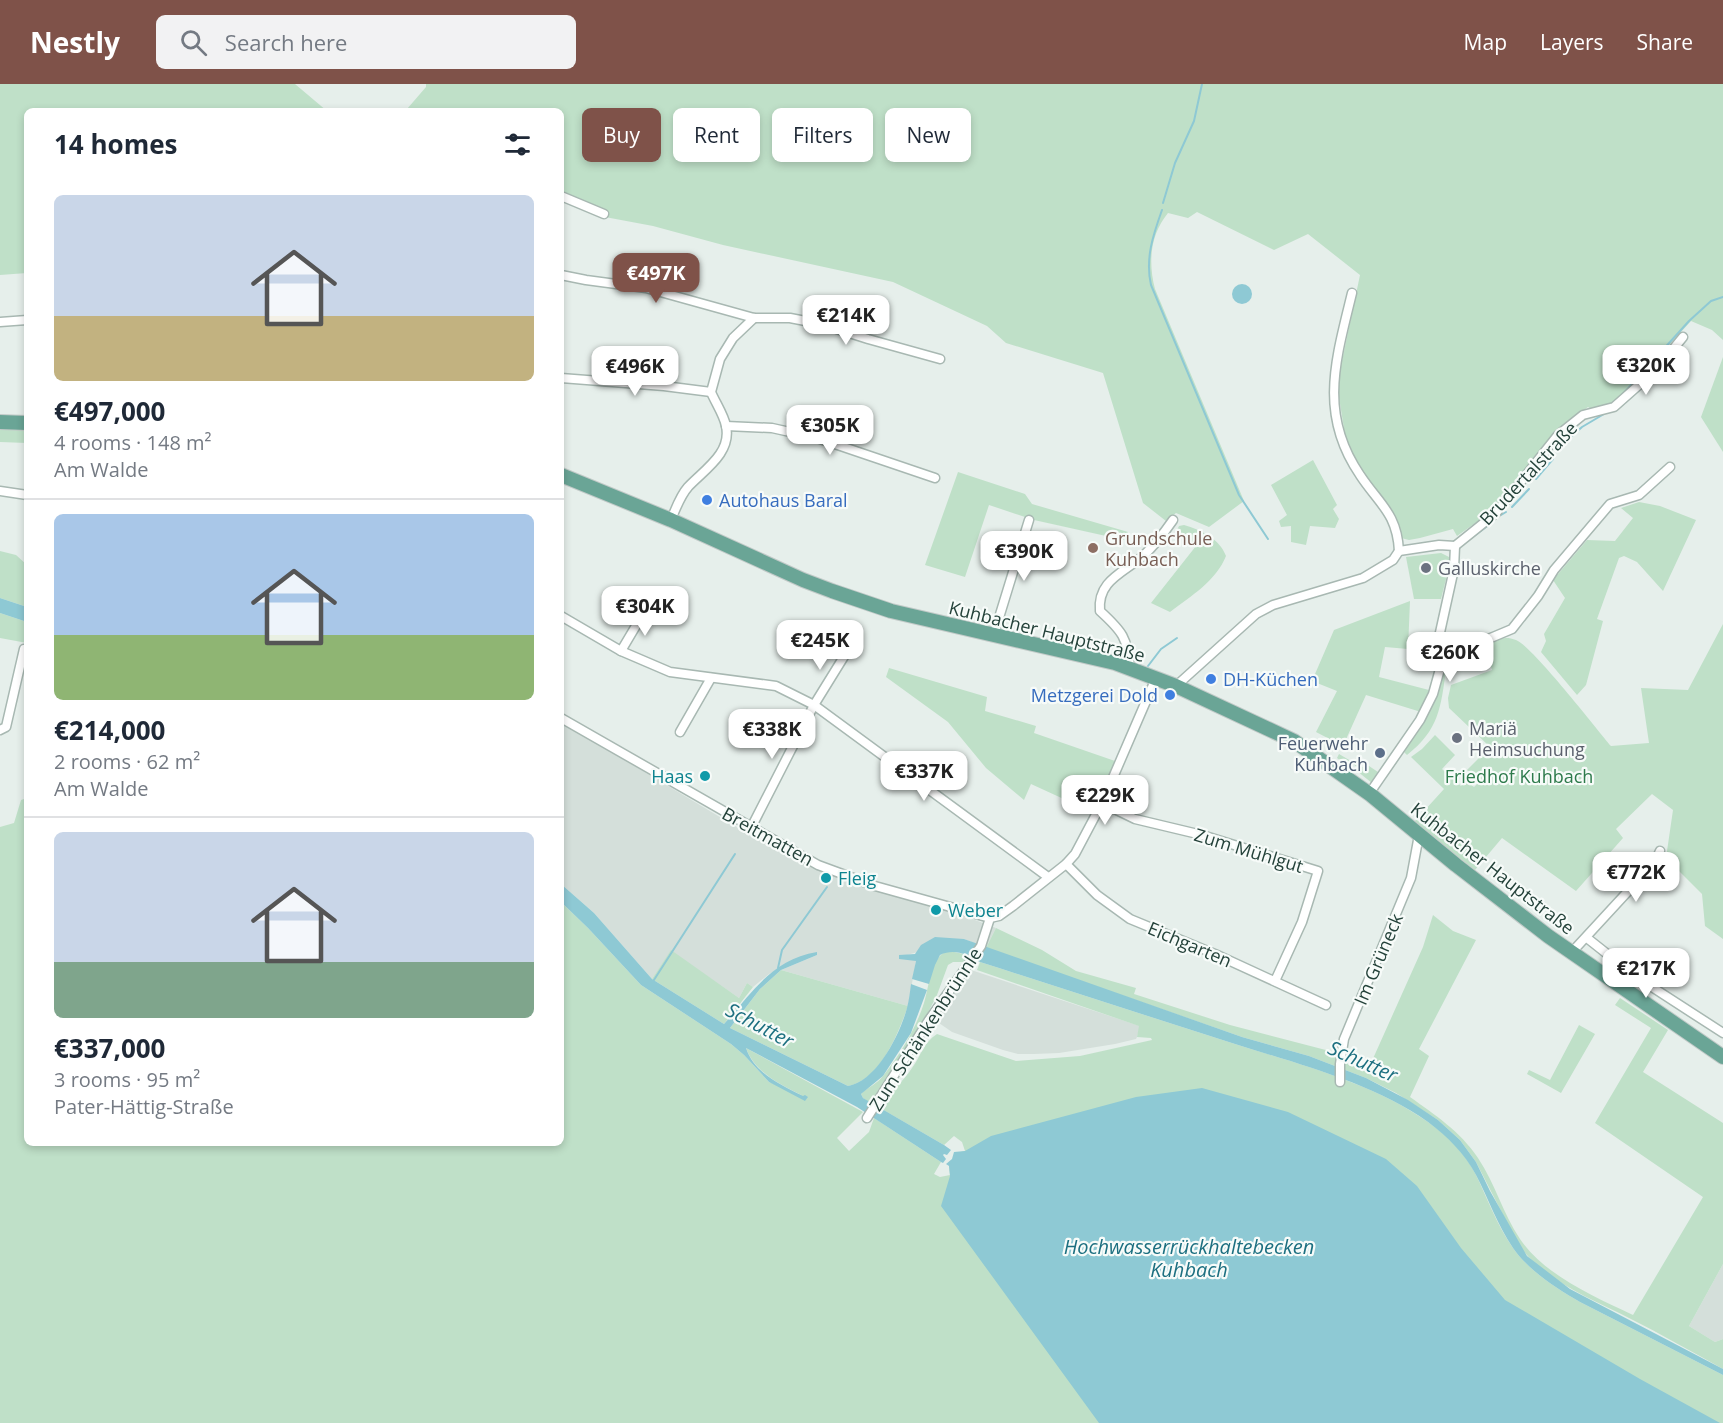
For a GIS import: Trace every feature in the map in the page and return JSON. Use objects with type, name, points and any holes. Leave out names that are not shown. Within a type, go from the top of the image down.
[{"type":"main road","points":[[0,422],[24,423]]},
{"type":"main road","name":"Kuhbacher Hauptstraße","points":[[564,476],[671,520],[803,580],[868,604],[1130,669],[1176,686],[1294,741],[1369,794],[1535,926],[1723,1057]]},
{"type":"street","points":[[564,197],[604,214]]},
{"type":"street","points":[[564,276],[646,288],[754,318],[790,318],[821,324],[940,359]]},
{"type":"street","points":[[1176,686],[1256,614],[1273,605],[1363,578],[1393,560],[1399,551],[1395,524],[1382,502],[1361,477],[1345,452],[1340,437],[1333,393],[1334,375],[1352,293]]},
{"type":"street","points":[[671,520],[680,498],[688,487],[712,466],[725,442],[726,426],[711,392],[720,359],[733,338],[754,318]]},
{"type":"street","points":[[0,322],[24,320]]},
{"type":"street","name":"Brudertalstraße","points":[[1455,546],[1496,513],[1558,435],[1583,415],[1614,407],[1657,369],[1683,337]]},
{"type":"street","points":[[564,378],[711,392]]},
{"type":"street","points":[[726,426],[772,428],[817,438],[935,478]]},
{"type":"street","points":[[1443,658],[1512,629],[1538,596],[1554,570],[1610,504],[1639,495],[1670,467]]},
{"type":"street","points":[[0,491],[24,495]]},
{"type":"street","points":[[994,634],[1029,520]]},
{"type":"street","points":[[1130,669],[1129,648],[1119,628],[1100,611],[1098,599],[1105,586],[1157,541],[1173,520]]},
{"type":"street","points":[[1369,794],[1420,720],[1433,693],[1443,658],[1439,637],[1454,569],[1455,546],[1439,545],[1399,551]]},
{"type":"street","points":[[621,651],[637,624],[637,615]]},
{"type":"street","points":[[564,618],[621,651],[670,672],[776,686],[814,705],[1048,877]]},
{"type":"street","points":[[0,730],[6,727],[24,649]]},
{"type":"street","points":[[752,826],[814,705],[848,650]]},
{"type":"street","points":[[680,732],[711,678]]},
{"type":"street","points":[[990,918],[999,916],[1066,864],[1075,854],[1102,803],[1156,678]]},
{"type":"street","name":"Breitmatten","points":[[564,720],[818,865],[875,886],[990,918]]},
{"type":"street","name":"Zum Mühlgut","points":[[1102,803],[1135,819],[1202,835],[1318,871],[1302,922],[1275,981]]},
{"type":"street","name":"Im Grüneck","points":[[1340,1082],[1344,1039],[1411,878],[1419,835]]},
{"type":"street","points":[[1572,952],[1655,862],[1660,851]]},
{"type":"street","name":"Eichgarten","points":[[1066,864],[1097,895],[1130,919],[1326,1005]]},
{"type":"street","name":"Zum Schänkenbrünnle","points":[[867,1118],[929,1020],[972,961],[981,946],[990,918]]},
{"type":"street","points":[[1587,938],[1635,976],[1723,1033]]},
{"type":"shaded area","points":[[564,724],[745,832],[747,828],[818,867],[938,906],[996,928],[986,948],[964,939],[907,955],[916,961],[908,1006],[781,970],[817,955],[817,953],[769,974],[753,987],[747,983],[739,998],[671,951],[652,979],[594,913],[564,887]]},
{"type":"shaded area","points":[[971,970],[1140,1026],[1137,1037],[1115,1044],[1059,1053],[1018,1054],[952,1032],[939,1023],[936,1017]]},
{"type":"shaded area","points":[[1723,1264],[1723,1339],[1715,1342],[1689,1326]]},
{"type":"green space","points":[[0,84],[295,84],[323,108],[24,108],[24,273],[0,275]]},
{"type":"green space","points":[[426,84],[1723,84],[1723,340],[1712,330],[1691,321],[1612,404],[1593,410],[1588,407],[1569,421],[1501,502],[1488,514],[1457,536],[1453,529],[1409,540],[1401,538],[1398,523],[1351,455],[1346,441],[1337,385],[1360,275],[1308,234],[1274,250],[1197,212],[1188,218],[1168,213],[1157,230],[1152,249],[1155,289],[1244,501],[1209,527],[1176,513],[1166,521],[1143,503],[1103,373],[1006,343],[987,326],[893,282],[605,217],[564,200],[564,108],[408,108],[426,87]]},
{"type":"green space","points":[[1723,357],[1723,452],[1701,417]]},
{"type":"green space","points":[[0,427],[24,428],[24,443],[0,442]]},
{"type":"green space","points":[[1313,460],[1337,505],[1333,509],[1339,519],[1335,528],[1310,526],[1306,545],[1291,542],[1291,526],[1281,527],[1279,521],[1287,515],[1271,485]]},
{"type":"green space","points":[[958,472],[1025,494],[1032,504],[1128,532],[1124,540],[1034,520],[989,505],[965,577],[925,565]]},
{"type":"green space","points":[[1639,502],[1660,506],[1696,520],[1663,591],[1637,562],[1624,556],[1619,558],[1597,619],[1603,621],[1586,685],[1577,695],[1541,652],[1546,641],[1544,634],[1565,598],[1553,580],[1587,540],[1615,541],[1633,518],[1621,508]]},
{"type":"green space","points":[[1184,525],[1215,540],[1226,556],[1222,565],[1209,580],[1170,612],[1151,603],[1196,546],[1176,532],[1179,526]]},
{"type":"green space","points":[[0,551],[16,555],[24,562],[24,606],[0,598]]},
{"type":"green space","points":[[1441,553],[1449,557],[1450,563],[1441,599],[1414,599],[1406,557]]},
{"type":"green space","points":[[1410,601],[1408,649],[1385,647],[1379,677],[1429,690],[1421,712],[1366,695],[1343,746],[1316,732],[1337,691],[1312,681],[1334,630]]},
{"type":"green space","points":[[0,613],[24,621],[24,642],[0,638]]},
{"type":"green space","name":"Friedhof Kuhbach","points":[[1723,624],[1723,939],[1705,926],[1702,894],[1666,858],[1673,810],[1652,794],[1616,829],[1623,838],[1576,891],[1502,838],[1475,870],[1414,822],[1444,789],[1411,757],[1435,735],[1455,755],[1442,769],[1461,786],[1466,781],[1474,787],[1479,782],[1467,770],[1490,747],[1449,708],[1448,698],[1451,685],[1492,670],[1485,645],[1508,638],[1524,645],[1549,671],[1611,746],[1649,743],[1641,688],[1688,690]]},
{"type":"green space","points":[[889,668],[987,697],[985,711],[1036,726],[1034,733],[1115,761],[1092,812],[1031,784],[1024,800],[986,768],[948,722],[886,677]]},
{"type":"green space","points":[[1444,668],[1446,669],[1444,683],[1437,717],[1426,736],[1407,755],[1404,752],[1427,715]]},
{"type":"green space","points":[[1339,754],[1361,767],[1369,766],[1378,772],[1372,783],[1357,771],[1359,768],[1348,761],[1345,764],[1337,758]]},
{"type":"green space","points":[[24,799],[24,1146],[564,1146],[564,905],[641,985],[731,1044],[769,1082],[803,1096],[778,1083],[762,1071],[750,1057],[746,1048],[863,1112],[837,1138],[849,1151],[869,1132],[874,1118],[941,1162],[934,1174],[940,1177],[950,1175],[949,1166],[956,1153],[965,1151],[962,1142],[954,1136],[944,1145],[880,1108],[908,1073],[928,1041],[937,1034],[1016,1061],[1080,1056],[1152,1040],[1137,1037],[1139,1026],[977,970],[980,962],[1310,1067],[1360,1085],[1407,1108],[1435,1127],[1461,1152],[1472,1167],[1507,1239],[1519,1256],[1535,1272],[1580,1302],[1723,1375],[1723,1423],[0,1423],[0,827],[14,823],[21,800]]},
{"type":"green space","points":[[1433,915],[1453,931],[1476,940],[1419,1049],[1429,1056],[1410,1097],[1447,1124],[1471,1148],[1520,1239],[1542,1264],[1571,1284],[1633,1315],[1703,1197],[1595,1123],[1651,1028],[1615,1005],[1620,998],[1668,1030],[1643,1072],[1723,1123],[1723,1264],[1689,1326],[1715,1342],[1723,1339],[1723,1369],[1653,1330],[1584,1296],[1541,1268],[1518,1244],[1476,1162],[1460,1140],[1438,1120],[1396,1093],[1366,1078],[1309,1056],[1242,1037],[986,948],[996,928],[1042,950],[1076,971],[1136,988],[1134,994],[1230,1025],[1345,1055],[1344,1062],[1367,1072],[1423,947]]},
{"type":"green space","points":[[671,950],[739,998],[747,983],[753,987],[724,1024],[652,979]]},
{"type":"green space","points":[[945,952],[969,955],[964,962],[953,962],[948,965],[937,995],[925,1018],[870,1103],[861,1094],[881,1079],[907,1041],[921,1012],[933,968]]},
{"type":"green space","points":[[781,970],[908,1006],[893,1042],[869,1075],[848,1086],[730,1028],[760,989]]},
{"type":"green space","points":[[1579,1025],[1595,1034],[1561,1093],[1527,1074],[1529,1070],[1550,1080]]},
{"type":"water","points":[[1242,284],[1249,287],[1252,294],[1249,301],[1242,304],[1235,301],[1232,294],[1235,287]]},
{"type":"water","points":[[0,598],[24,606],[24,621],[0,613]]},
{"type":"water","points":[[564,887],[594,913],[652,979],[724,1024],[764,979],[775,970],[801,956],[817,952],[817,955],[781,970],[760,989],[730,1028],[848,1086],[868,1075],[886,1055],[904,1019],[911,984],[927,990],[911,1033],[883,1076],[861,1094],[863,1098],[951,1150],[947,1155],[943,1155],[946,1159],[943,1163],[941,1162],[857,1107],[746,1048],[755,1064],[769,1077],[808,1097],[805,1101],[769,1082],[731,1044],[641,985],[564,905]]},
{"type":"water","points":[[935,937],[964,939],[1242,1037],[1309,1056],[1366,1078],[1408,1100],[1438,1120],[1460,1140],[1476,1162],[1527,1256],[1570,1289],[1723,1369],[1723,1375],[1580,1302],[1535,1272],[1519,1256],[1507,1239],[1476,1175],[1461,1153],[1428,1122],[1406,1108],[1359,1085],[1309,1067],[980,962],[961,953],[951,952],[940,955],[929,984],[912,979],[916,961],[899,959],[899,955],[915,954],[921,945]]},
{"type":"water","name":"Hochwasserrückhaltebecken Kuhbach","points":[[1202,1088],[1288,1112],[1386,1159],[1417,1186],[1461,1248],[1505,1300],[1720,1423],[1099,1423],[941,1206],[950,1176],[949,1166],[946,1164],[952,1159],[954,1152],[965,1151],[991,1136],[1136,1097]]},
{"type":"waterway","points":[[1163,203],[1175,163],[1194,121],[1202,84]]},
{"type":"waterway","points":[[1162,210],[1149,256],[1151,285],[1239,495],[1268,539]]},
{"type":"waterway","points":[[1623,394],[1689,321],[1711,301],[1723,297]]},
{"type":"waterway","points":[[1564,443],[1582,427],[1604,414]]},
{"type":"waterway","points":[[1536,479],[1553,459]]},
{"type":"waterway","points":[[1512,507],[1529,489]]},
{"type":"waterway","points":[[1501,515],[1506,512]]},
{"type":"waterway","points":[[1470,539],[1494,521]]},
{"type":"waterway","points":[[1148,666],[1161,649],[1177,638]]},
{"type":"waterway","points":[[652,983],[735,854]]},
{"type":"waterway","points":[[778,968],[782,950],[827,887]]},
{"type":"place","name":"Autohaus Baral","points":[[707,500]]},
{"type":"place","name":"Grundschule Kuhbach","points":[[1093,548]]},
{"type":"place","name":"Galluskirche","points":[[1426,568]]},
{"type":"place","name":"DH-Küchen","points":[[1211,679]]},
{"type":"place","name":"Metzgerei Dold","points":[[1170,695]]},
{"type":"place","name":"Mariä Heimsuchung","points":[[1457,738]]},
{"type":"place","name":"Feuerwehr Kuhbach","points":[[1380,753]]},
{"type":"place","name":"Haas","points":[[705,776]]},
{"type":"place","name":"Fleig","points":[[826,878]]},
{"type":"place","name":"Weber","points":[[936,910]]},
{"type":"water label","name":"Schutter","points":[[760,1025]]},
{"type":"water label","name":"Schutter","points":[[1363,1061]]}]
